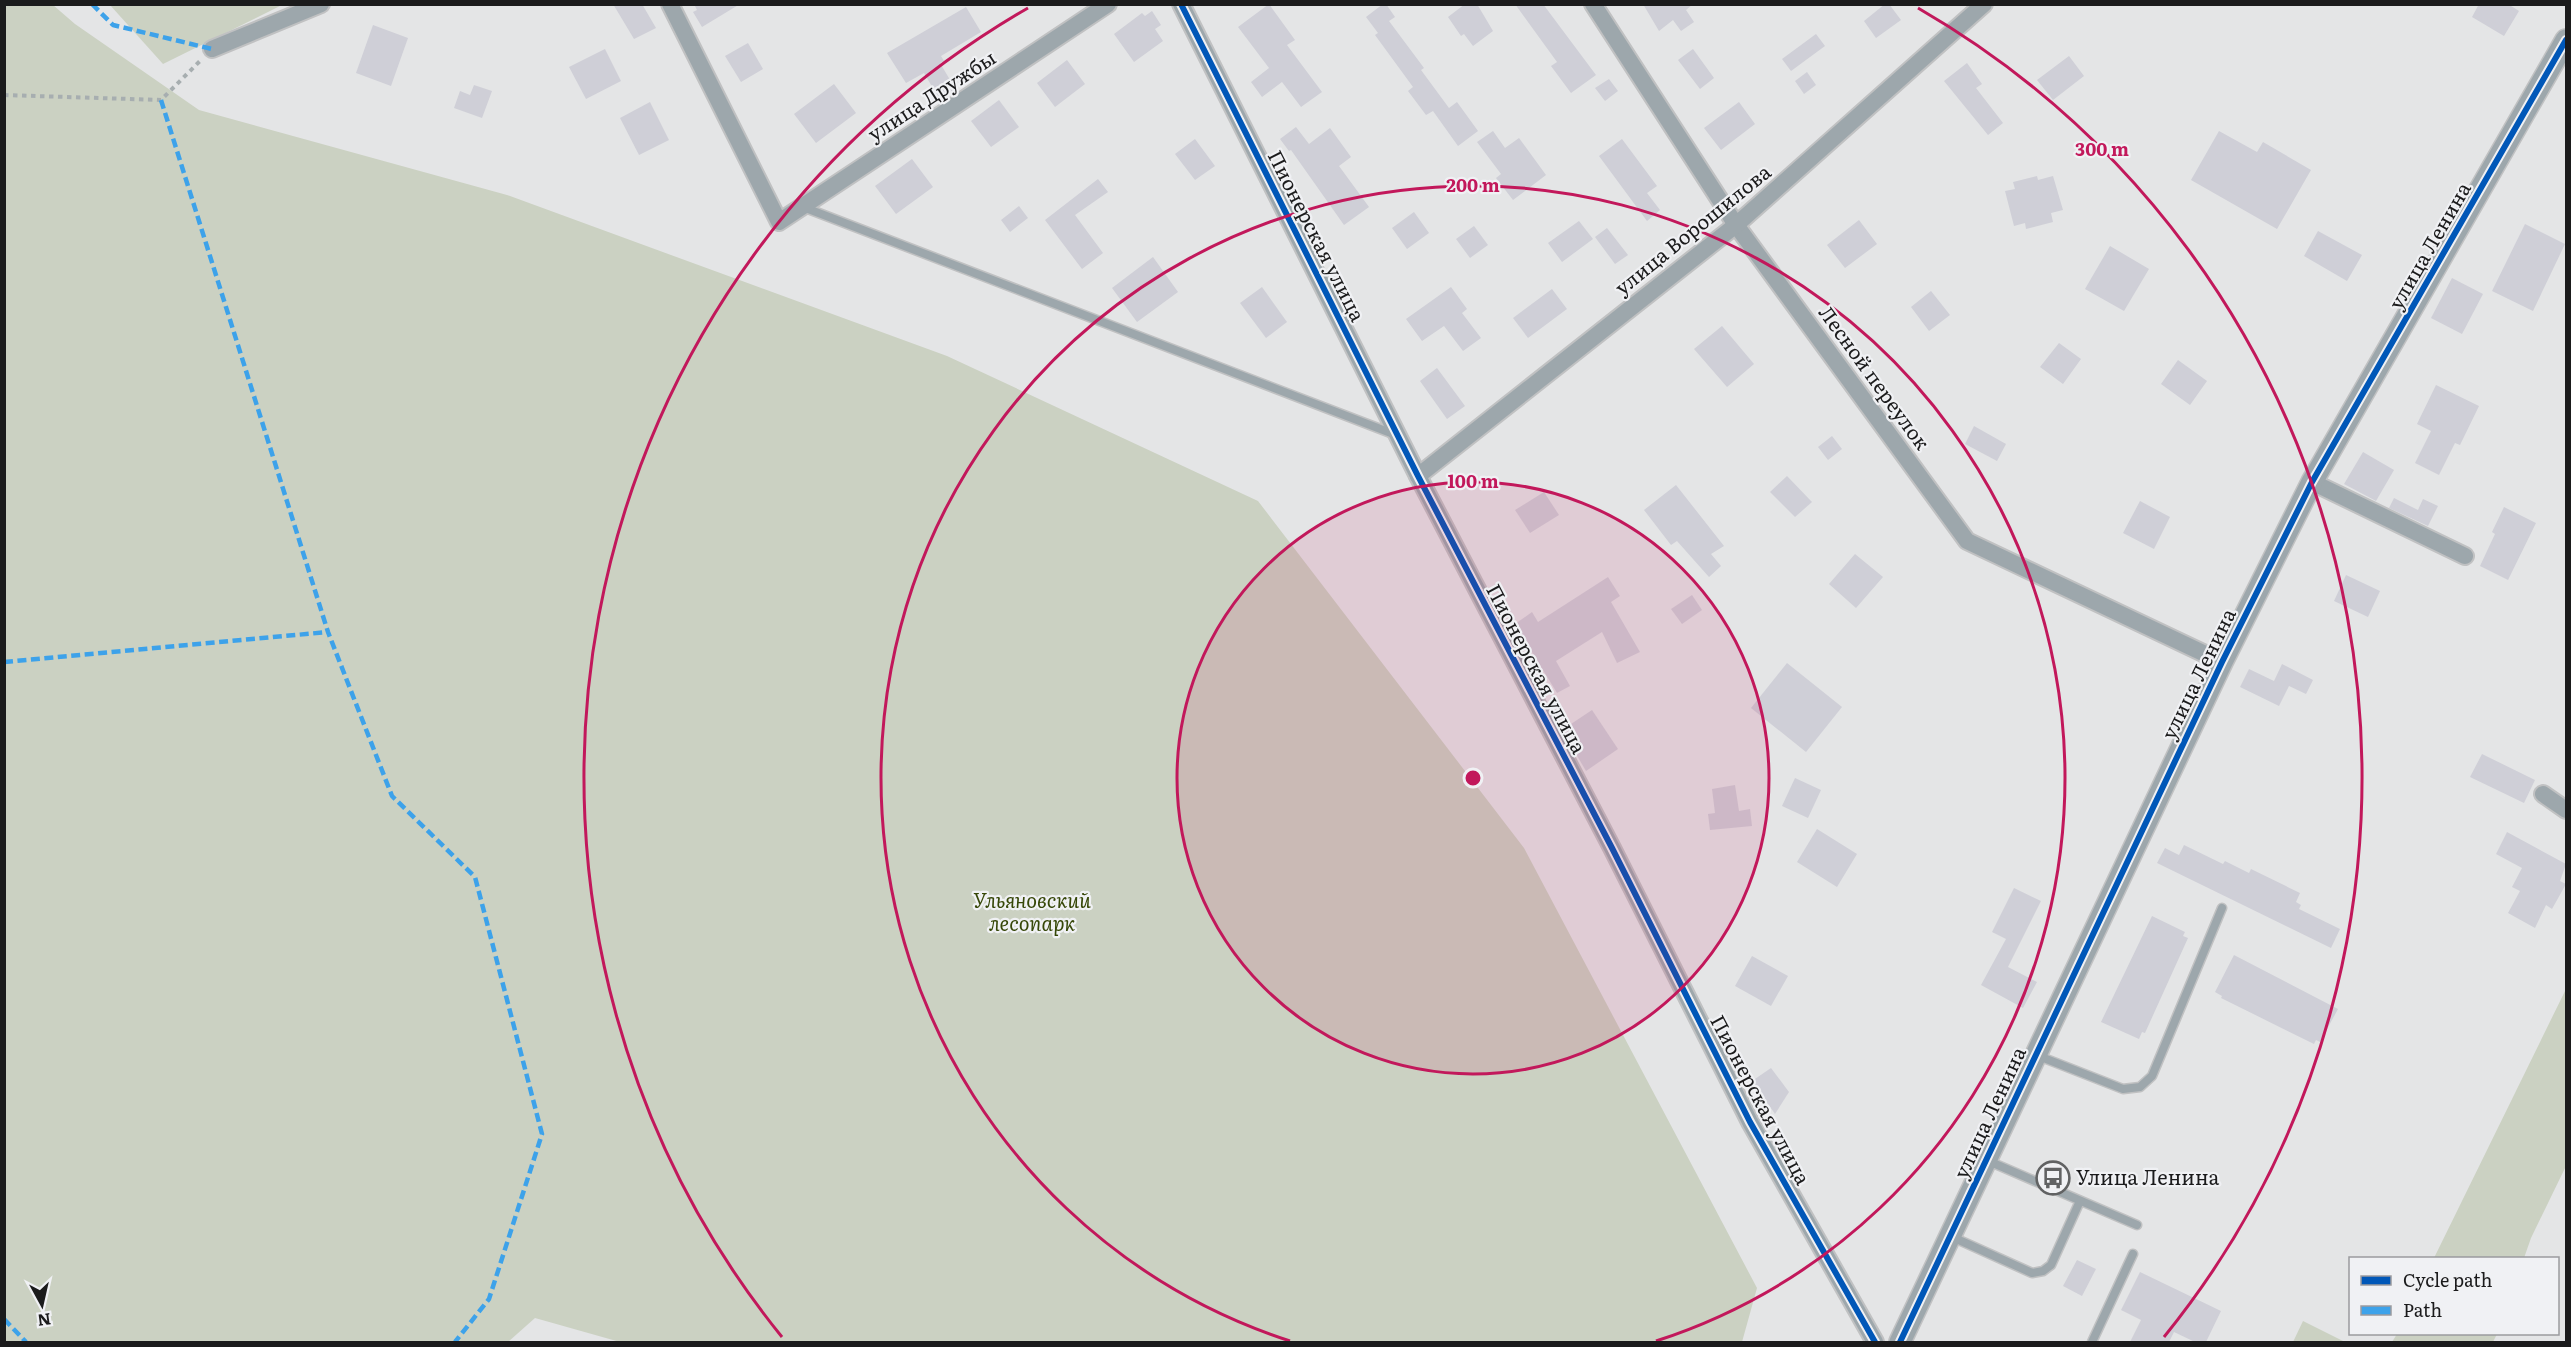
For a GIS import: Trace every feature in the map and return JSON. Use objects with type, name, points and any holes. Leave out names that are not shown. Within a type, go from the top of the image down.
[{"type":"street","points":[[212,49],[321,4]]},
{"type":"street","name":"улица Дружбы","points":[[670,4],[779,222],[1108,4]]},
{"type":"street","name":"Пионерская улица","points":[[1180,4],[1418,476],[1612,848],[1750,1122],[1875,1342]]},
{"type":"street","name":"Лесной переулок","points":[[1593,4],[1736,225],[1967,541],[2222,662]]},
{"type":"street","name":"улица Ворошилова","points":[[1418,476],[1736,225],[1984,4]]},
{"type":"street","name":"улица Ленина","points":[[1900,1342],[2222,662],[2312,482],[2566,40]]},
{"type":"street","points":[[2312,482],[2466,556]]},
{"type":"street","points":[[2543,794],[2566,810]]},
{"type":"lane","points":[[803,206],[1398,436]]},
{"type":"lane","points":[[2036,1055],[2123,1089],[2140,1087],[2152,1076],[2223,908]]},
{"type":"lane","points":[[1986,1160],[2137,1225]]},
{"type":"lane","points":[[1950,1236],[2032,1273],[2043,1271],[2051,1265],[2080,1201]]},
{"type":"lane","points":[[2091,1342],[2133,1254]]},
{"type":"path","points":[[4,95],[161,99],[212,49]]},
{"type":"green space","name":"Ульяновский лесопарк","points":[[5,4],[53,5],[75,24],[199,110],[507,195],[947,356],[1258,501],[1524,848],[1757,1288],[1742,1342],[620,1342],[535,1318],[508,1342],[5,1342]]},
{"type":"green space","points":[[110,5],[282,5],[163,64]]},
{"type":"green space","points":[[2566,989],[2566,1166],[2531,1238],[2524,1257],[2434,1257]]},
{"type":"green space","points":[[2303,1321],[2345,1342],[2293,1342]]},
{"type":"green space","points":[[2396,1335],[2496,1335],[2493,1342],[2392,1342]]},
{"type":"building","points":[[613,4],[642,4],[656,28],[634,39]]},
{"type":"building","points":[[694,4],[740,4],[702,27],[693,12],[697,10]]},
{"type":"building","points":[[1269,4],[1295,40],[1287,45],[1322,92],[1301,107],[1282,82],[1262,97],[1251,82],[1269,68],[1238,27]]},
{"type":"building","points":[[1386,4],[1395,17],[1389,21],[1424,68],[1421,70],[1449,108],[1457,102],[1478,131],[1458,146],[1433,111],[1426,115],[1408,91],[1413,87],[1375,35],[1378,33],[1366,17]]},
{"type":"building","points":[[1465,4],[1477,4],[1493,31],[1473,46],[1464,34],[1461,36],[1448,17]]},
{"type":"building","points":[[1515,4],[1543,4],[1596,75],[1571,93],[1551,66],[1557,62]]},
{"type":"building","points":[[1643,4],[1693,4],[1686,10],[1694,22],[1681,31],[1673,20],[1659,31]]},
{"type":"building","points":[[1885,4],[1889,4],[1901,20],[1876,38],[1864,21]]},
{"type":"building","points":[[2479,4],[2508,4],[2519,11],[2504,36],[2472,17]]},
{"type":"building","points":[[966,7],[981,32],[941,56],[944,61],[940,63],[956,90],[940,100],[924,73],[906,83],[887,53]]},
{"type":"building","points":[[1152,11],[1161,25],[1155,29],[1163,41],[1134,62],[1114,34],[1142,13],[1145,16]]},
{"type":"building","points":[[373,25],[408,38],[391,86],[356,73]]},
{"type":"building","points":[[1816,34],[1825,46],[1791,71],[1782,59]]},
{"type":"building","points":[[748,43],[763,69],[741,82],[725,56]]},
{"type":"building","points":[[605,49],[621,81],[586,99],[569,67]]},
{"type":"building","points":[[1693,49],[1714,78],[1700,89],[1678,60]]},
{"type":"building","points":[[2069,56],[2084,76],[2053,100],[2037,80]]},
{"type":"building","points":[[1067,60],[1085,84],[1055,107],[1037,83]]},
{"type":"building","points":[[1967,63],[1982,84],[1976,88],[2003,123],[1988,135],[1944,81]]},
{"type":"building","points":[[1807,72],[1816,85],[1804,94],[1795,81]]},
{"type":"building","points":[[1609,79],[1618,91],[1605,101],[1595,88]]},
{"type":"building","points":[[834,84],[856,113],[816,143],[794,114]]},
{"type":"building","points":[[474,85],[492,91],[482,118],[454,108],[460,91],[470,95]]},
{"type":"building","points":[[999,100],[1019,127],[991,147],[971,121]]},
{"type":"building","points":[[650,102],[669,140],[639,155],[620,118]]},
{"type":"building","points":[[1739,102],[1755,124],[1721,150],[1704,128]]},
{"type":"building","points":[[1296,127],[1309,144],[1330,128],[1351,157],[1339,166],[1369,207],[1344,225],[1291,150],[1289,151],[1280,139]]},
{"type":"building","points":[[1493,131],[1505,148],[1519,138],[1546,175],[1513,200],[1496,178],[1501,174],[1477,142]]},
{"type":"building","points":[[2219,131],[2257,152],[2263,142],[2311,170],[2277,229],[2191,180]]},
{"type":"building","points":[[1195,139],[1215,166],[1195,180],[1175,154]]},
{"type":"building","points":[[1622,139],[1657,186],[1647,193],[1660,210],[1647,221],[1599,156]]},
{"type":"building","points":[[912,159],[933,187],[896,214],[875,186]]},
{"type":"building","points":[[2037,176],[2038,180],[2053,176],[2063,210],[2051,213],[2053,222],[2026,229],[2025,223],[2014,226],[2005,191],[2015,189],[2013,182]]},
{"type":"building","points":[[1098,179],[1108,192],[1075,215],[1103,253],[1082,269],[1045,220]]},
{"type":"building","points":[[1019,206],[1028,218],[1010,232],[1001,220]]},
{"type":"building","points":[[1414,212],[1429,233],[1407,249],[1392,228]]},
{"type":"building","points":[[1859,220],[1877,244],[1845,268],[1827,245]]},
{"type":"building","points":[[1579,221],[1593,239],[1562,262],[1548,243]]},
{"type":"building","points":[[2525,224],[2565,244],[2533,311],[2492,291]]},
{"type":"building","points":[[1474,226],[1488,245],[1470,258],[1456,239]]},
{"type":"building","points":[[1607,228],[1628,255],[1615,264],[1595,237]]},
{"type":"building","points":[[2318,231],[2362,255],[2347,281],[2304,256]]},
{"type":"building","points":[[2110,246],[2149,269],[2124,311],[2085,289]]},
{"type":"building","points":[[1153,257],[1178,292],[1137,322],[1112,288]]},
{"type":"building","points":[[2452,278],[2483,294],[2462,334],[2431,318]]},
{"type":"building","points":[[1262,287],[1287,322],[1266,338],[1240,303]]},
{"type":"building","points":[[1451,287],[1467,309],[1462,313],[1481,338],[1463,351],[1444,326],[1422,341],[1406,319]]},
{"type":"building","points":[[1552,289],[1567,309],[1528,338],[1513,318]]},
{"type":"building","points":[[1931,291],[1950,315],[1929,331],[1911,307]]},
{"type":"building","points":[[1722,326],[1754,364],[1727,387],[1694,349]]},
{"type":"building","points":[[2059,343],[2081,359],[2063,384],[2040,367]]},
{"type":"building","points":[[2178,360],[2207,381],[2190,405],[2161,384]]},
{"type":"building","points":[[1437,368],[1465,406],[1447,419],[1420,381]]},
{"type":"building","points":[[2436,385],[2479,406],[2460,445],[2455,443],[2439,475],[2415,463],[2431,431],[2417,424]]},
{"type":"building","points":[[1974,426],[2006,444],[1997,461],[1965,444]]},
{"type":"building","points":[[1832,436],[1842,449],[1828,460],[1818,447]]},
{"type":"building","points":[[2363,452],[2394,470],[2376,501],[2344,484]]},
{"type":"building","points":[[1787,476],[1812,502],[1795,517],[1770,492]]},
{"type":"building","points":[[1676,485],[1724,546],[1711,554],[1721,566],[1709,577],[1677,541],[1671,545],[1644,510]]},
{"type":"building","points":[[1544,492],[1559,515],[1530,533],[1515,510]]},
{"type":"building","points":[[2394,498],[2418,510],[2423,499],[2438,506],[2428,526],[2389,508]]},
{"type":"building","points":[[2140,501],[2170,517],[2154,549],[2123,533]]},
{"type":"building","points":[[2504,507],[2536,523],[2508,580],[2480,566],[2495,534],[2492,532]]},
{"type":"building","points":[[1855,554],[1883,577],[1856,608],[1829,584]]},
{"type":"building","points":[[2346,575],[2380,591],[2368,617],[2334,601]]},
{"type":"building","points":[[1608,577],[1620,596],[1611,602],[1640,652],[1617,663],[1602,632],[1556,661],[1570,686],[1557,693],[1515,624],[1532,612],[1538,622]]},
{"type":"building","points":[[1692,595],[1702,610],[1682,624],[1671,609]]},
{"type":"building","points":[[1787,663],[1842,707],[1806,752],[1751,708]]},
{"type":"building","points":[[2282,664],[2313,680],[2306,694],[2289,686],[2279,706],[2240,687],[2249,669],[2274,681]]},
{"type":"building","points":[[1592,710],[1618,749],[1586,771],[1562,730]]},
{"type":"building","points":[[2482,754],[2535,780],[2524,803],[2470,777]]},
{"type":"building","points":[[1795,778],[1821,790],[1808,818],[1782,806]]},
{"type":"building","points":[[1735,785],[1739,811],[1750,809],[1752,826],[1710,830],[1708,814],[1715,813],[1712,789]]},
{"type":"building","points":[[1817,829],[1857,854],[1837,887],[1797,862]]},
{"type":"building","points":[[2507,832],[2566,864],[2560,881],[2566,884],[2552,909],[2546,905],[2535,928],[2508,913],[2520,891],[2512,887],[2522,868],[2496,854]]},
{"type":"building","points":[[2184,845],[2223,864],[2225,861],[2249,873],[2251,869],[2300,893],[2296,902],[2301,905],[2299,909],[2340,929],[2331,948],[2157,863],[2165,848],[2179,855]]},
{"type":"building","points":[[2014,888],[2041,901],[2008,967],[2037,982],[2023,1008],[1981,985],[2006,939],[1992,932]]},
{"type":"building","points":[[2152,916],[2185,932],[2183,936],[2188,938],[2145,1033],[2142,1032],[2139,1039],[2101,1022]]},
{"type":"building","points":[[2234,955],[2338,1009],[2320,1042],[2316,1040],[2314,1044],[2221,998],[2222,996],[2215,992]]},
{"type":"building","points":[[1752,956],[1788,976],[1771,1006],[1735,986]]},
{"type":"building","points":[[1771,1068],[1789,1092],[1775,1114],[1752,1081]]},
{"type":"building","points":[[2077,1260],[2096,1269],[2082,1296],[2063,1286]]},
{"type":"building","points":[[2140,1272],[2221,1311],[2206,1342],[2195,1342],[2174,1332],[2169,1342],[2130,1342],[2141,1320],[2121,1310]]},
{"type":"marked path","points":[[92,4],[113,25],[212,49]]},
{"type":"marked path","points":[[161,100],[328,632],[392,796],[475,877],[542,1134],[489,1299],[455,1342]]},
{"type":"marked path","points":[[4,662],[328,632]]},
{"type":"marked path","points":[[4,1319],[26,1342]]},
{"type":"cycle path","points":[[1181,4],[1418,476],[1612,848],[1750,1122],[1875,1342]]},
{"type":"cycle path","points":[[1900,1342],[2222,662],[2312,482],[2566,40]]},
{"type":"place","name":"Улица Ленина","points":[[2053,1178]]}]
